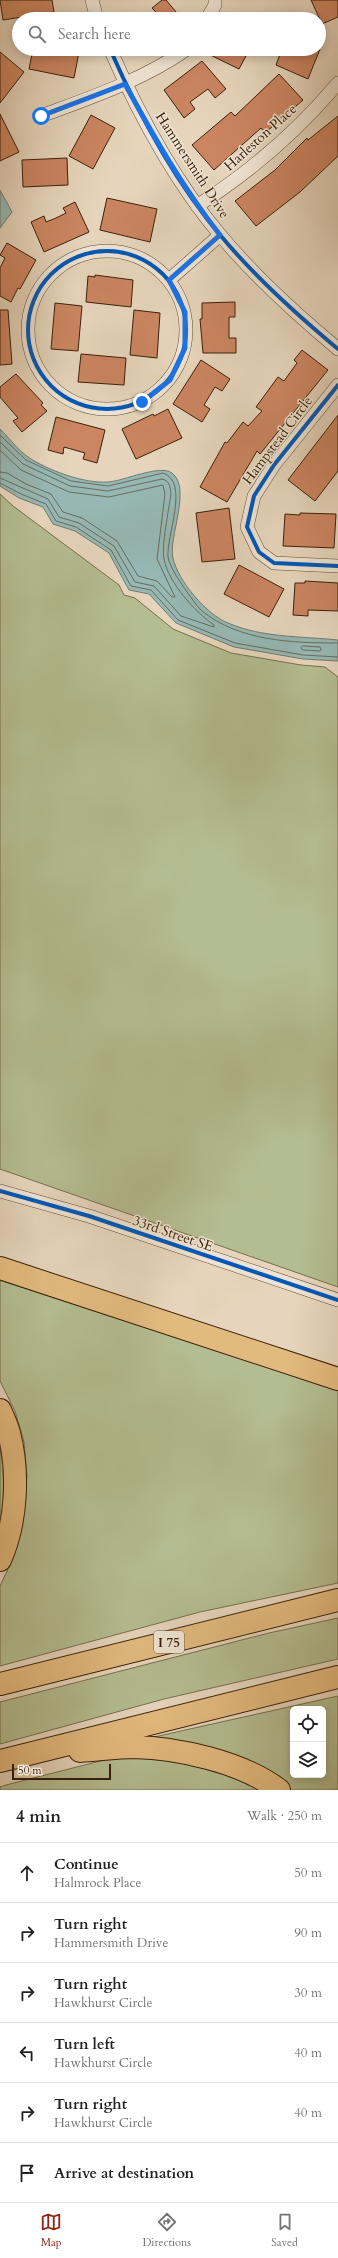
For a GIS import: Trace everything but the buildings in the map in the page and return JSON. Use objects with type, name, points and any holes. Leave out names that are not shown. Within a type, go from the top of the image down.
[{"type":"highway","points":[[0,1268],[338,1380]]},
{"type":"highway","points":[[0,1410],[9,1432],[15,1483],[8,1542],[0,1560]]},
{"type":"highway","name":"I 75","points":[[0,1684],[338,1600]]},
{"type":"highway","points":[[9,1758],[338,1677]]},
{"type":"highway","points":[[9,1758],[135,1747],[182,1753],[218,1760],[250,1773],[279,1790]]},
{"type":"street","points":[[92,0],[95,12]]},
{"type":"street","points":[[211,12],[215,5],[215,0]]},
{"type":"street","name":"Hammersmith Drive","points":[[113,56],[125,84],[158,146],[197,206],[220,235],[252,270],[338,350]]},
{"type":"street","points":[[41,116],[125,84],[169,62],[177,56]]},
{"type":"street","name":"Harleston Place","points":[[197,206],[232,183],[287,137],[338,83]]},
{"type":"street","points":[[169,280],[220,235]]},
{"type":"street","points":[[107,250],[141,258],[169,280],[185,312],[185,348],[170,380],[142,402],[108,410],[73,402],[45,380],[29,348],[29,312],[44,280],[72,258],[107,250]]},
{"type":"street","name":"Hampstead Circle","points":[[338,385],[274,465],[254,496],[248,526],[259,552],[274,563],[338,566]]},
{"type":"street","name":"33rd Street SE","points":[[0,1191],[89,1216],[338,1300]]},
{"type":"green space","points":[[0,494],[13,506],[119,585],[124,595],[135,598],[173,629],[231,653],[301,665],[325,667],[338,677],[338,1287],[0,1169]]},
{"type":"green space","points":[[0,1275],[338,1390],[338,1583],[200,1612],[0,1666],[0,1586],[8,1569],[19,1534],[27,1476],[24,1442],[15,1411],[0,1381]]},
{"type":"green space","points":[[0,1426],[7,1488],[0,1532]]},
{"type":"green space","points":[[338,1618],[338,1659],[164,1699],[0,1744],[0,1702],[269,1633]]},
{"type":"green space","points":[[338,1696],[338,1790],[289,1790],[154,1742],[154,1737],[290,1707],[290,1778],[326,1778],[326,1706],[293,1706]]},
{"type":"green space","points":[[116,1757],[154,1759],[208,1769],[260,1790],[0,1790],[0,1787],[6,1785]]},
{"type":"water","points":[[0,190],[12,212],[0,228]]},
{"type":"water","points":[[0,429],[24,454],[36,462],[66,475],[88,481],[115,481],[159,470],[172,473],[178,480],[180,490],[180,501],[172,549],[173,558],[181,577],[194,596],[211,613],[228,623],[241,628],[282,636],[338,640],[338,661],[303,659],[234,647],[176,623],[149,594],[129,590],[109,553],[75,531],[53,524],[43,507],[19,498],[0,486]]},
{"type":"cycle path","points":[[113,56],[145,123],[173,170],[204,215],[234,251],[262,281],[338,349]]},
{"type":"cycle path","points":[[107,251],[137,257],[163,274],[180,300],[186,330],[180,360],[163,386],[137,403],[107,409],[77,403],[51,386],[34,360],[28,330],[34,300],[51,274],[77,257],[107,251]]},
{"type":"cycle path","points":[[338,385],[274,465],[254,496],[247,527],[259,552],[274,563],[338,566]]},
{"type":"cycle path","points":[[0,1191],[89,1216],[338,1300]]},
{"type":"route","points":[[41,116],[125,84],[158,146],[197,206],[220,235],[169,280],[185,312],[185,348],[170,380],[142,402]]}]
